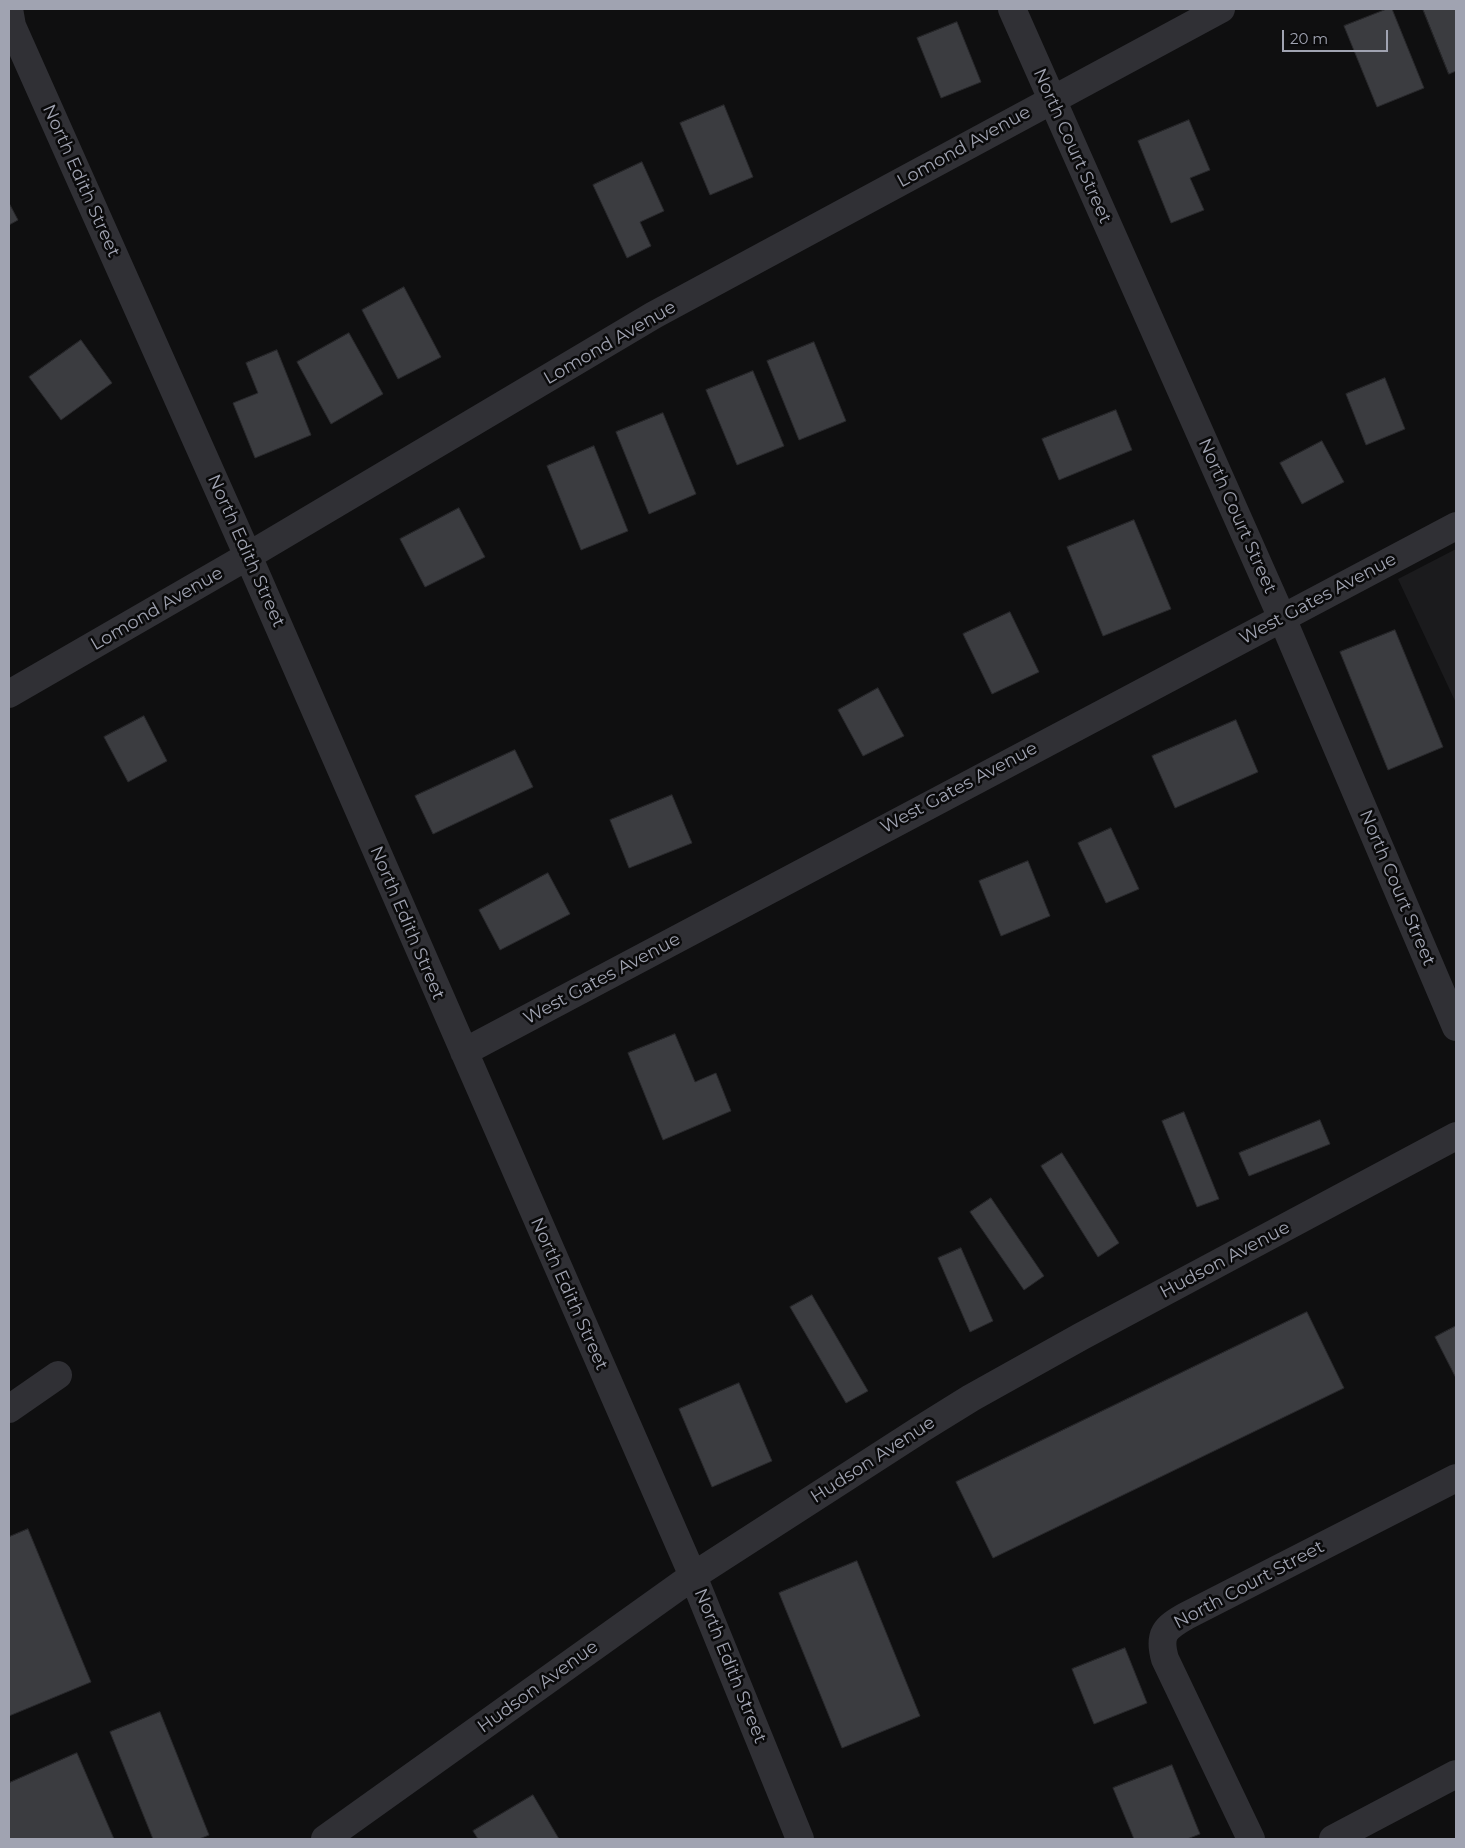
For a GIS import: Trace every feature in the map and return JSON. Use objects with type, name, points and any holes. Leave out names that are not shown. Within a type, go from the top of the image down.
[{"type":"street","name":"North Edith Street","points":[[9,9],[12,26],[248,556],[693,1576],[800,1839]]},
{"type":"street","name":"North Court Street","points":[[1012,9],[1282,618],[1456,1027]]},
{"type":"street","name":"Lomond Avenue","points":[[9,694],[248,556],[654,316],[1220,9]]},
{"type":"street","name":"West Gates Avenue","points":[[464,1052],[1456,526]]},
{"type":"street","name":"Hudson Avenue","points":[[325,1839],[693,1576],[883,1452],[971,1398],[1082,1336],[1456,1136]]},
{"type":"street","points":[[9,1409],[58,1375]]},
{"type":"street","name":"North Court Street","points":[[1251,1839],[1165,1660],[1162,1643],[1164,1634],[1168,1628],[1186,1616],[1456,1478]]},
{"type":"street","points":[[1333,1839],[1456,1774]]},
{"type":"shaded area","points":[[1456,549],[1456,703],[1398,579]]},
{"type":"building","points":[[1387,9],[1392,9],[1424,88],[1377,107],[1344,26]]},
{"type":"building","points":[[1423,9],[1456,9],[1456,71],[1449,74]]},
{"type":"building","points":[[957,22],[981,82],[941,98],[917,38]]},
{"type":"building","points":[[724,105],[753,177],[710,195],[680,123]]},
{"type":"building","points":[[1189,120],[1210,170],[1190,178],[1204,210],[1171,223],[1138,141]]},
{"type":"building","points":[[642,162],[664,211],[640,222],[651,246],[627,258],[593,185]]},
{"type":"building","points":[[9,203],[18,220],[9,225]]},
{"type":"building","points":[[404,287],[441,357],[398,379],[362,310]]},
{"type":"building","points":[[349,333],[383,394],[331,424],[297,362]]},
{"type":"building","points":[[81,340],[112,383],[61,420],[29,377]]},
{"type":"building","points":[[814,342],[846,421],[799,440],[767,361]]},
{"type":"building","points":[[277,350],[311,435],[255,458],[233,403],[258,393],[246,363]]},
{"type":"building","points":[[753,371],[784,446],[737,465],[706,390]]},
{"type":"building","points":[[1385,378],[1405,429],[1366,445],[1346,394]]},
{"type":"building","points":[[1116,410],[1132,450],[1059,480],[1042,439]]},
{"type":"building","points":[[663,413],[696,494],[649,514],[616,432]]},
{"type":"building","points":[[1322,441],[1344,482],[1302,504],[1280,463]]},
{"type":"building","points":[[594,446],[628,531],[581,550],[547,466]]},
{"type":"building","points":[[459,508],[485,557],[425,587],[400,539]]},
{"type":"building","points":[[1134,520],[1171,609],[1103,636],[1067,547]]},
{"type":"building","points":[[1010,612],[1039,672],[992,694],[963,634]]},
{"type":"building","points":[[1395,630],[1443,747],[1388,770],[1340,652]]},
{"type":"building","points":[[878,688],[904,736],[863,756],[838,710]]},
{"type":"building","points":[[144,716],[167,761],[128,782],[104,737]]},
{"type":"building","points":[[1236,720],[1258,772],[1175,808],[1152,756]]},
{"type":"building","points":[[515,750],[533,787],[433,834],[415,796]]},
{"type":"building","points":[[672,795],[692,843],[629,868],[610,820]]},
{"type":"building","points":[[1111,828],[1139,889],[1106,903],[1078,843]]},
{"type":"building","points":[[1028,861],[1050,916],[1001,936],[979,881]]},
{"type":"building","points":[[548,873],[570,914],[500,950],[479,910]]},
{"type":"building","points":[[675,1034],[695,1082],[716,1073],[731,1111],[663,1140],[628,1053]]},
{"type":"building","points":[[1184,1112],[1219,1199],[1197,1207],[1162,1121]]},
{"type":"building","points":[[1320,1120],[1330,1144],[1249,1176],[1239,1153]]},
{"type":"building","points":[[1062,1153],[1119,1243],[1098,1257],[1041,1166]]},
{"type":"building","points":[[991,1198],[1044,1276],[1024,1290],[970,1212]]},
{"type":"building","points":[[961,1248],[993,1321],[970,1332],[938,1258]]},
{"type":"building","points":[[812,1295],[868,1391],[846,1403],[790,1307]]},
{"type":"building","points":[[1307,1312],[1344,1388],[993,1558],[956,1482]]},
{"type":"building","points":[[1456,1326],[1456,1378],[1435,1337]]},
{"type":"building","points":[[739,1383],[772,1461],[712,1487],[679,1409]]},
{"type":"building","points":[[28,1529],[91,1682],[9,1716],[9,1537]]},
{"type":"building","points":[[857,1561],[920,1716],[842,1748],[779,1593]]},
{"type":"building","points":[[1125,1648],[1147,1703],[1094,1724],[1072,1669]]},
{"type":"building","points":[[160,1712],[209,1835],[199,1839],[153,1839],[110,1732]]},
{"type":"building","points":[[77,1753],[114,1839],[9,1839],[9,1783]]},
{"type":"building","points":[[1172,1765],[1200,1834],[1187,1839],[1134,1839],[1113,1788]]},
{"type":"building","points":[[533,1795],[559,1839],[478,1839],[473,1831]]}]
